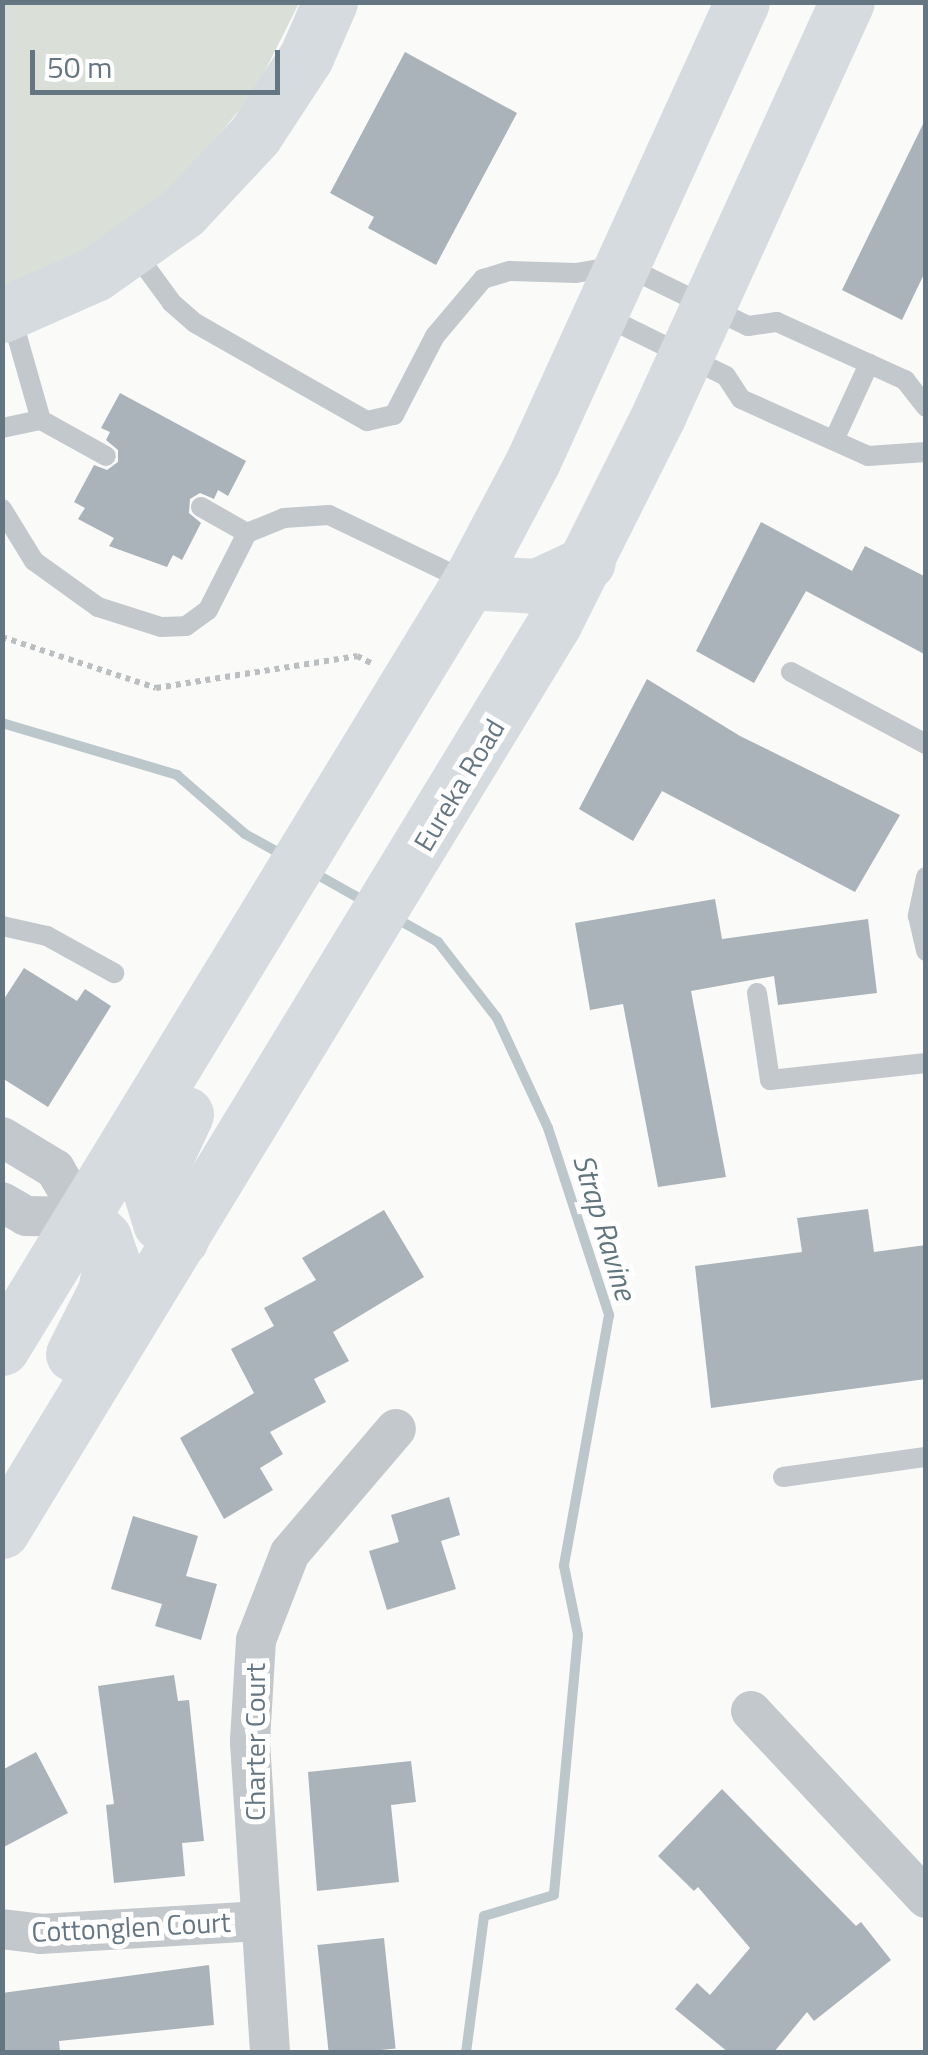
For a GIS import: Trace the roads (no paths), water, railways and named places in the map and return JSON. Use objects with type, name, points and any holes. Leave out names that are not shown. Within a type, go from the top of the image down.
[{"type":"main road","points":[[6,314],[134,251],[197,198],[256,135],[306,57],[330,2]]},
{"type":"main road","points":[[2,1348],[469,582],[600,284],[742,2]]},
{"type":"main road","name":"Eureka Road","points":[[2,1531],[430,833],[588,562],[847,2]]},
{"type":"main road","points":[[469,582],[537,586],[588,562]]},
{"type":"main road","points":[[181,1239],[160,1223],[152,1203],[152,1178],[238,1024],[267,917]]},
{"type":"main road","points":[[2,1478],[106,1291],[110,1259],[104,1238],[83,1217]]},
{"type":"street","points":[[2,1137],[55,1169],[83,1217]]},
{"type":"street","points":[[2,1202],[26,1216],[83,1217]]},
{"type":"street","name":"Charter Court","points":[[270,2052],[249,1710],[256,1640],[290,1553],[396,1429]]},
{"type":"street","points":[[751,1711],[926,1898]]},
{"type":"street","name":"Cottonglen Court","points":[[2,1928],[40,1934],[261,1920]]},
{"type":"lane","points":[[134,251],[196,323],[367,421],[381,422],[394,415],[434,336],[483,279],[510,270],[710,304],[748,326],[776,322],[905,380],[926,406]]},
{"type":"lane","points":[[600,284],[686,357],[726,376],[741,399],[868,456],[926,452]]},
{"type":"lane","points":[[6,314],[42,420]]},
{"type":"lane","points":[[834,440],[869,364]]},
{"type":"lane","points":[[2,428],[42,420],[106,456]]},
{"type":"lane","points":[[201,507],[248,533]]},
{"type":"lane","points":[[2,509],[34,562],[98,608],[161,627],[186,626],[208,610],[248,533],[308,513],[329,515],[469,582]]},
{"type":"lane","points":[[792,672],[926,744]]},
{"type":"lane","points":[[926,877],[918,916],[926,952]]},
{"type":"lane","points":[[2,926],[47,936],[114,973]]},
{"type":"lane","points":[[757,993],[770,1080],[926,1064]]},
{"type":"lane","points":[[784,1477],[926,1458]]},
{"type":"waterway","name":"Strap Ravine","points":[[2,723],[177,775],[245,834],[281,854]]},
{"type":"waterway","name":"Strap Ravine","points":[[309,870],[364,901]]},
{"type":"waterway","name":"Strap Ravine","points":[[392,916],[438,942],[497,1018],[548,1128],[609,1315],[564,1566],[578,1635],[554,1895],[484,1916],[466,2052]]}]
